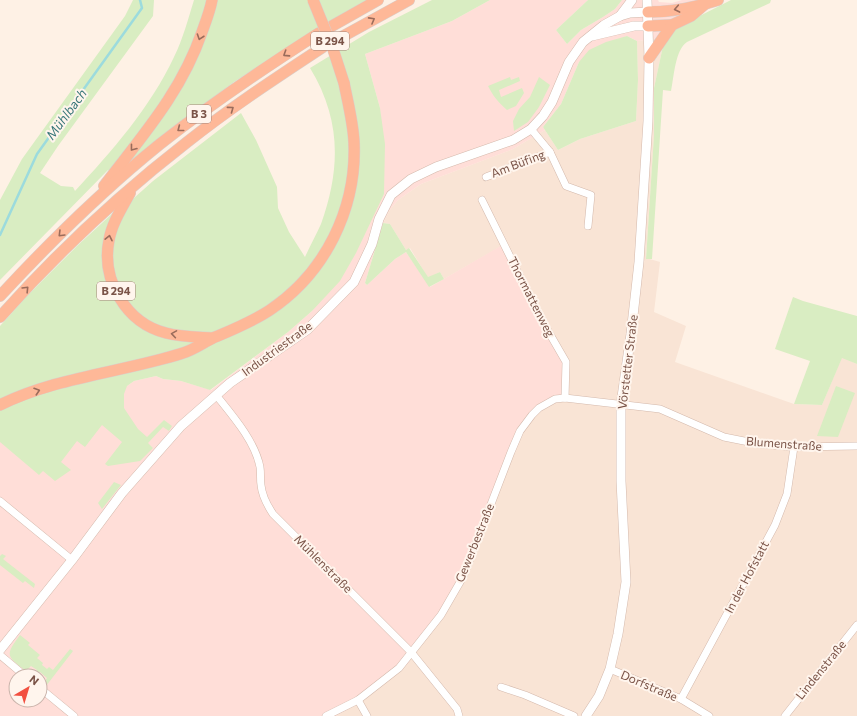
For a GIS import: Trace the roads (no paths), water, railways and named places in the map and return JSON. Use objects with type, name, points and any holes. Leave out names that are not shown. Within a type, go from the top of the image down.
[{"type":"highway","points":[[88,206],[160,113],[179,84],[197,47],[212,0]]},
{"type":"highway","name":"B 294","points":[[134,185],[112,228],[107,253],[108,267],[115,291],[123,304],[147,324],[165,333],[213,338],[257,318],[281,302],[303,282],[327,251],[338,230],[348,200],[353,171],[354,143],[352,120],[344,83],[333,49],[312,0]]},
{"type":"highway","points":[[332,26],[378,0]]},
{"type":"highway","points":[[338,39],[409,0]]},
{"type":"highway","points":[[648,12],[663,12],[706,4],[718,0]]},
{"type":"highway","points":[[648,26],[672,25],[691,16],[706,4]]},
{"type":"highway","points":[[649,58],[672,25]]},
{"type":"highway","name":"B 3","points":[[0,296],[88,206],[154,150],[195,118],[276,61],[319,33]]},
{"type":"highway","name":"B 3","points":[[0,317],[75,239],[134,185],[235,106],[323,47]]},
{"type":"highway","points":[[0,405],[14,398],[57,385],[184,353],[213,338]]},
{"type":"street","points":[[620,16],[632,0]]},
{"type":"street","name":"Vörstetter Straße","points":[[586,716],[599,696],[610,669],[620,627],[626,582],[621,481],[621,404],[640,262],[648,121],[649,58],[647,0]]},
{"type":"street","name":"Industriestraße","points":[[0,650],[72,560],[122,493],[181,426],[230,383],[307,330],[354,282],[372,244],[379,219],[391,195],[411,179],[436,168],[512,140],[531,128],[543,116],[552,102],[569,62],[577,50],[590,36],[604,25],[620,16],[630,13],[648,12]]},
{"type":"street","points":[[590,36],[634,26],[648,26]]},
{"type":"street","name":"Am Büfing","points":[[531,128],[539,136],[550,152],[566,186],[591,195],[588,226]]},
{"type":"street","name":"Am Büfing","points":[[486,177],[550,152]]},
{"type":"street","name":"Thormattenweg","points":[[482,200],[540,317],[566,362],[565,398]]},
{"type":"street","name":"Mühlenstraße","points":[[216,395],[237,420],[252,447],[260,466],[261,486],[266,503],[273,514],[411,652],[456,709],[459,716]]},
{"type":"street","name":"Gewerbestraße","points":[[326,716],[358,700],[398,668],[441,615],[463,577],[520,431],[532,415],[539,408],[555,399],[565,398],[621,404]]},
{"type":"street","name":"Blumenstraße","points":[[621,404],[660,409],[729,438],[759,444],[794,447],[857,446]]},
{"type":"street","name":"In der Hofstatt","points":[[681,700],[775,525],[786,494],[794,447]]},
{"type":"street","points":[[0,501],[72,560]]},
{"type":"street","name":"Lindenstraße","points":[[785,716],[857,625]]},
{"type":"street","points":[[0,655],[15,668]]},
{"type":"street","name":"Dorfstraße","points":[[610,669],[681,700],[708,716]]},
{"type":"street","points":[[501,687],[525,695],[574,716]]},
{"type":"street","points":[[48,695],[74,716]]},
{"type":"street","points":[[358,700],[367,716]]},
{"type":"waterway","name":"Mühlbach","points":[[0,235],[37,154],[142,8],[140,0]]}]
